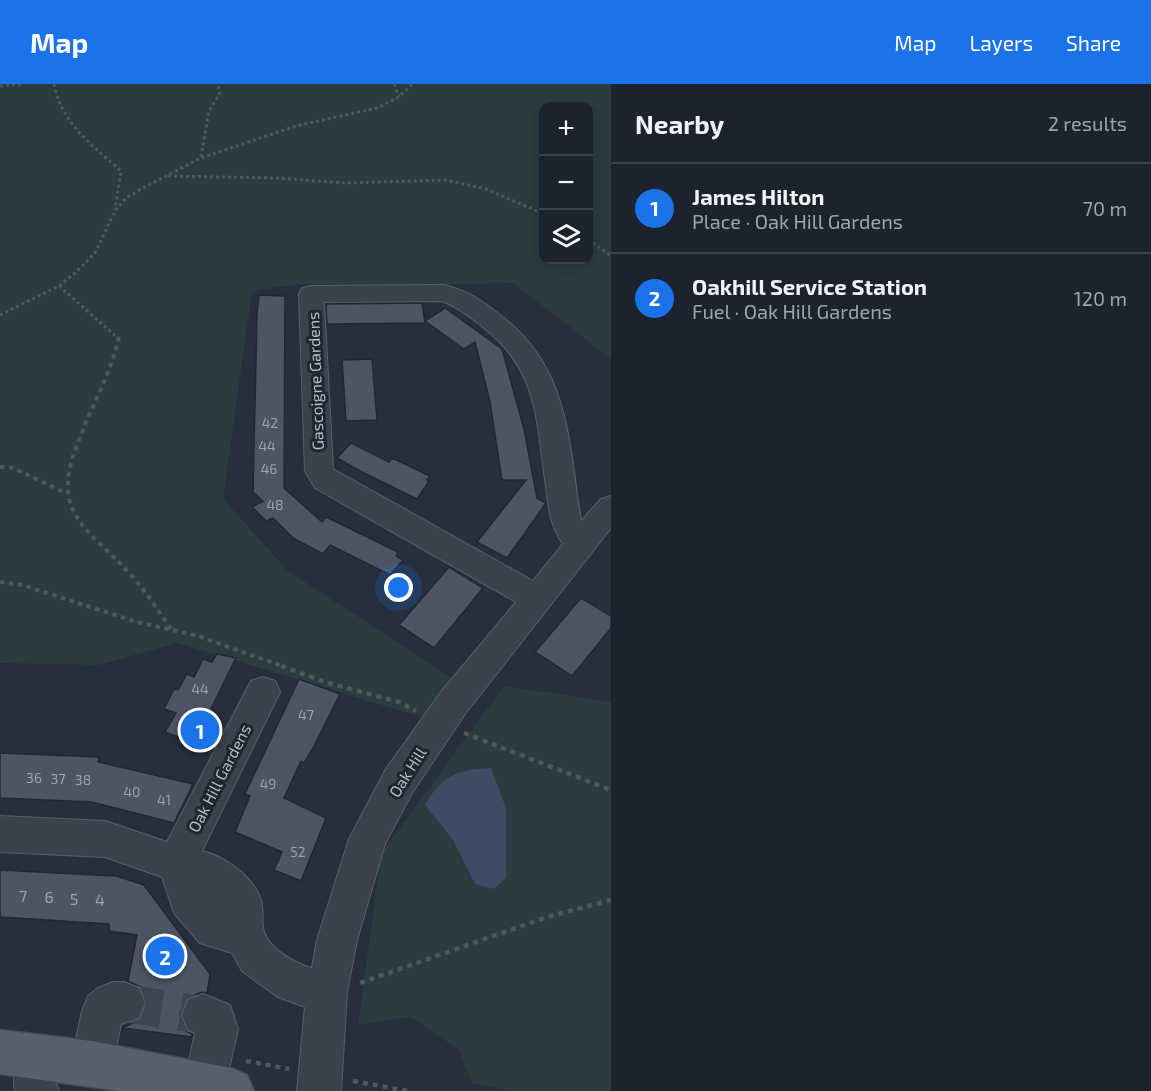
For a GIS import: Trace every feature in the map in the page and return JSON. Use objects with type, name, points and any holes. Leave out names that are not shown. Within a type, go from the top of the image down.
[{"type":"main road","points":[[26,1067],[92,1063],[200,1087]]},
{"type":"street","name":"Gascoigne Gardens","points":[[537,598],[325,480],[319,471],[311,294],[444,293],[466,301],[512,337],[535,369],[548,403],[566,521],[573,535],[583,541]]},
{"type":"street","name":"Oak Hill","points":[[333,1086],[327,992],[337,940],[368,839],[399,781],[440,722],[611,507]]},
{"type":"street","name":"Oak Hill Gardens","points":[[176,864],[263,692]]},
{"type":"street","points":[[0,834],[105,839],[176,864],[188,899],[214,929],[245,937],[256,957],[292,983],[327,992]]},
{"type":"street","points":[[92,1063],[104,1011],[113,1003],[124,1003]]},
{"type":"street","points":[[200,1087],[217,1029],[215,1020],[203,1015]]},
{"type":"path","points":[[0,86],[23,84]]},
{"type":"path","points":[[54,84],[54,94],[70,123],[121,171],[115,211]]},
{"type":"path","points":[[201,158],[209,111],[220,93],[218,84]]},
{"type":"path","points":[[394,84],[399,97]]},
{"type":"path","points":[[0,315],[58,286],[75,273],[95,253],[115,211],[126,198],[201,158],[296,126],[377,108],[399,97],[412,84]]},
{"type":"path","points":[[168,176],[275,178],[345,183],[446,180],[486,189],[539,212]]},
{"type":"path","points":[[593,243],[611,256]]},
{"type":"path","points":[[58,286],[119,337],[115,360],[74,452],[66,493],[75,520],[126,568],[171,629]]},
{"type":"path","points":[[0,466],[13,468],[66,493]]},
{"type":"path","points":[[0,582],[22,585],[137,622],[198,636],[327,683],[399,702],[440,722],[611,790]]},
{"type":"path","points":[[327,992],[368,981],[547,917],[611,900]]},
{"type":"path","points":[[333,1086],[408,1091]]},
{"type":"shaded area","points":[[0,84],[611,84],[611,359],[513,283],[390,286],[298,284],[252,291],[223,499],[288,571],[452,678],[428,719],[177,643],[99,665],[0,663]]},
{"type":"shaded area","points":[[504,686],[611,702],[611,1091],[510,1091],[472,1083],[459,1050],[411,1017],[358,1025],[381,854]],"holes":[[[491,768],[475,884],[453,840],[425,805],[438,787],[452,776],[469,770]]]},
{"type":"water","points":[[491,768],[506,808],[506,878],[494,889],[475,884],[453,840],[425,805],[438,787],[452,776],[469,770]]},
{"type":"building","points":[[259,295],[285,296],[284,488],[322,522],[326,517],[398,552],[396,556],[403,560],[390,575],[330,545],[323,554],[293,538],[273,518],[266,521],[252,507],[263,501],[253,492]]},
{"type":"building","points":[[422,303],[425,323],[327,324],[326,304]]},
{"type":"building","points":[[445,308],[502,349],[524,429],[537,498],[546,503],[507,558],[477,542],[526,480],[502,480],[490,402],[475,342],[464,349],[425,321]]},
{"type":"building","points":[[372,359],[377,420],[346,421],[342,360]]},
{"type":"building","points":[[351,443],[389,462],[392,458],[430,476],[427,480],[429,481],[417,499],[337,458]]},
{"type":"building","points":[[449,567],[483,588],[434,648],[399,625]]},
{"type":"building","points":[[581,598],[611,616],[611,628],[572,676],[535,652]]},
{"type":"building","points":[[217,654],[236,658],[194,743],[165,732],[176,713],[164,709],[174,689],[178,690],[187,674],[194,677],[203,659],[212,662]]},
{"type":"building","points":[[299,679],[340,694],[312,750],[304,763],[301,761],[284,798],[326,818],[301,881],[274,870],[282,852],[235,832],[250,796],[245,794]]},
{"type":"building","points":[[0,753],[99,757],[98,762],[193,784],[174,823],[92,802],[0,798]]},
{"type":"building","points":[[0,870],[116,876],[144,885],[210,974],[207,993],[202,992],[187,998],[180,1014],[186,1031],[192,1034],[192,1037],[123,1028],[141,1019],[147,1004],[141,987],[128,981],[137,935],[109,931],[109,924],[0,917]]},
{"type":"tunnel","points":[[124,1003],[203,1015]]},
{"type":"place","name":"James Hilton","points":[[200,730]]},
{"type":"place","name":"Oakhill Service Station","points":[[165,956]]}]
